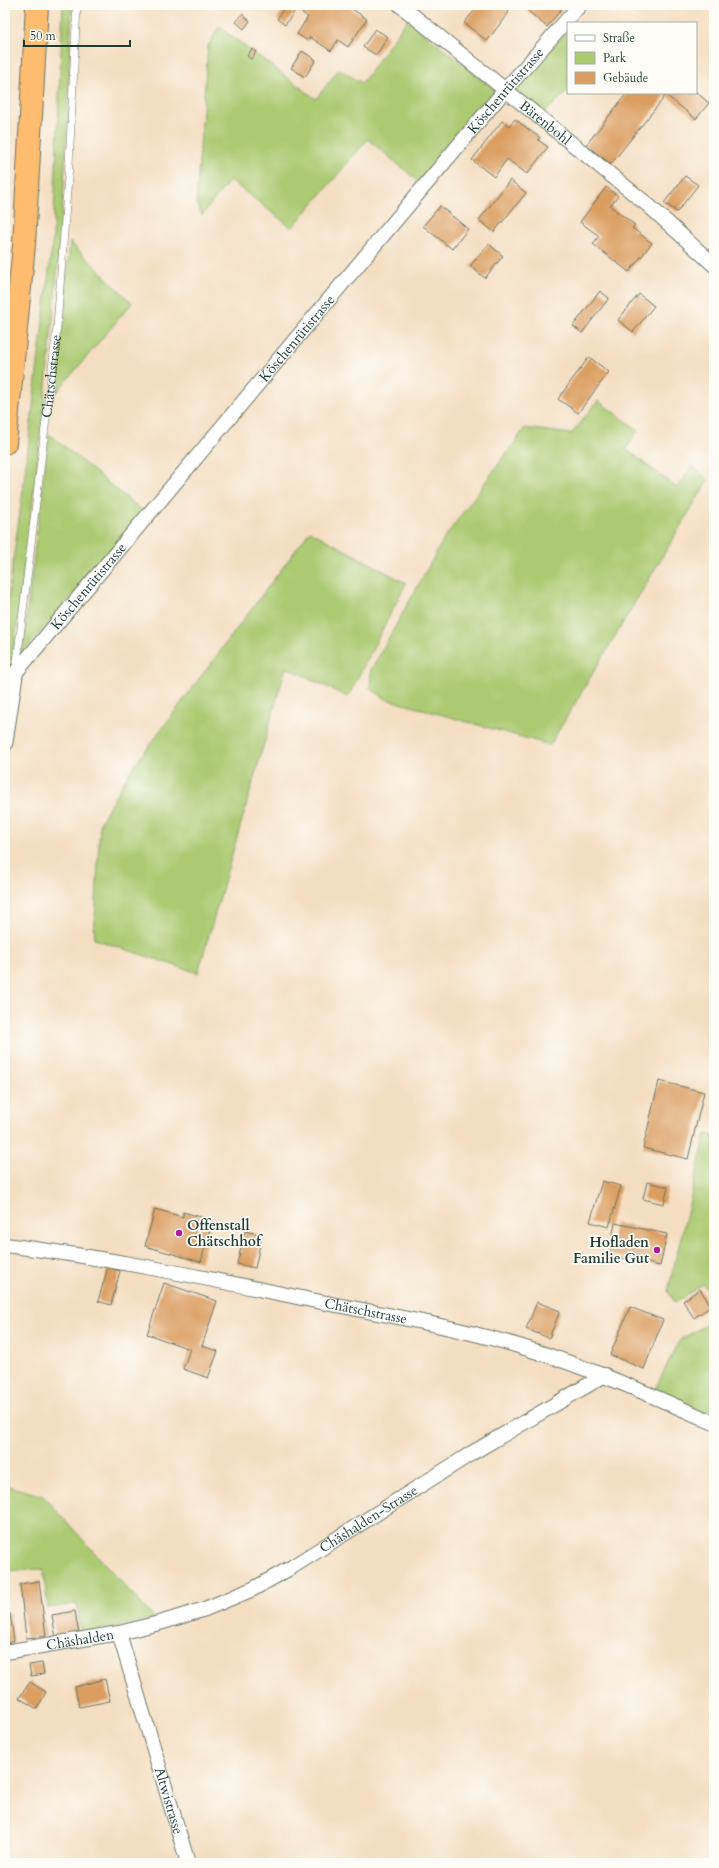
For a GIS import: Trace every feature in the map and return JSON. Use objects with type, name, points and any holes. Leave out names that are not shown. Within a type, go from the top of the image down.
[{"type":"highway","points":[[5,444],[25,237],[37,5]]},
{"type":"street","name":"Bärenbohl","points":[[400,5],[648,205],[714,265]]},
{"type":"street","name":"Köschenrütistrasse","points":[[16,672],[505,90],[580,5]]},
{"type":"street","name":"Chätschstrasse","points":[[5,745],[16,672]]},
{"type":"street","name":"Chätschstrasse","points":[[5,1245],[75,1254],[198,1276],[466,1332],[522,1347],[605,1375],[714,1423]]},
{"type":"street","name":"Chäshalden-Strasse","points":[[119,1633],[177,1618],[253,1589],[292,1567],[472,1453],[605,1375]]},
{"type":"street","name":"Chäshalden","points":[[5,1652],[119,1633],[150,1737]]},
{"type":"street","name":"Altwistrasse","points":[[150,1737],[188,1863]]},
{"type":"lane","name":"Chätschstrasse","points":[[16,672],[58,313],[69,171],[77,5]]},
{"type":"green space","points":[[63,5],[72,5],[66,152],[60,240],[36,476],[5,711],[5,618],[23,490],[53,237]]},
{"type":"green space","points":[[407,20],[497,91],[419,182],[368,139],[292,228],[230,180],[202,215],[196,200],[208,46],[219,27],[316,99],[339,69],[362,83]]},
{"type":"green space","points":[[567,30],[567,92],[544,113],[515,90]]},
{"type":"green space","points":[[70,242],[132,303],[56,393]]},
{"type":"green space","points":[[598,401],[638,430],[626,449],[677,488],[692,466],[708,480],[550,745],[386,699],[370,688],[371,670],[445,537],[525,428],[571,434]]},
{"type":"green space","points":[[49,434],[145,513],[22,653]]},
{"type":"green space","points":[[310,531],[406,583],[348,697],[286,667],[198,973],[94,939],[100,823],[128,774]]},
{"type":"green space","points":[[706,1134],[714,1136],[714,1297],[703,1284],[675,1303],[668,1291]]},
{"type":"green space","points":[[714,1320],[714,1419],[654,1391],[680,1340]]},
{"type":"green space","points":[[5,1485],[43,1496],[155,1619],[81,1633],[77,1604],[48,1608],[43,1569],[5,1571]]},
{"type":"building","points":[[286,5],[293,5],[297,8],[285,25],[277,19]]},
{"type":"building","points":[[301,5],[346,5],[367,19],[348,47],[338,40],[331,51],[310,37],[308,41],[297,34],[308,17],[298,10]]},
{"type":"building","points":[[479,5],[491,5],[497,9],[500,5],[509,12],[487,41],[464,23]]},
{"type":"building","points":[[521,5],[565,5],[547,27]]},
{"type":"building","points":[[242,14],[250,21],[244,29],[236,22]]},
{"type":"building","points":[[375,29],[388,37],[376,55],[363,47]]},
{"type":"building","points":[[252,49],[256,52],[251,59],[247,56]]},
{"type":"building","points":[[302,51],[316,60],[305,77],[291,68]]},
{"type":"building","points":[[697,93],[709,103],[696,119],[666,95],[611,164],[586,145],[626,94]]},
{"type":"building","points":[[515,119],[540,138],[538,140],[548,147],[527,174],[507,159],[494,177],[472,160],[502,121],[509,126]]},
{"type":"building","points":[[685,176],[698,185],[677,212],[664,203]]},
{"type":"building","points":[[510,180],[526,193],[494,232],[479,220]]},
{"type":"building","points":[[606,187],[618,196],[610,206],[635,225],[632,228],[652,243],[629,272],[593,244],[599,236],[580,222]]},
{"type":"building","points":[[440,206],[468,229],[452,249],[423,226]]},
{"type":"building","points":[[489,244],[503,256],[485,278],[470,266]]},
{"type":"building","points":[[600,291],[609,298],[582,333],[573,326]]},
{"type":"building","points":[[639,294],[654,306],[633,332],[618,320]]},
{"type":"building","points":[[589,357],[609,372],[578,413],[558,399]]},
{"type":"building","points":[[659,1081],[704,1092],[688,1159],[643,1148]]},
{"type":"building","points":[[602,1181],[621,1186],[609,1227],[590,1222]]},
{"type":"building","points":[[647,1182],[668,1187],[664,1204],[643,1199]]},
{"type":"building","name":"Offenstall Chätschhof","points":[[155,1209],[183,1217],[183,1212],[212,1220],[201,1262],[145,1246]]},
{"type":"building","points":[[615,1223],[667,1234],[660,1266],[609,1255]]},
{"type":"building","points":[[245,1231],[262,1235],[255,1268],[237,1264]]},
{"type":"building","points":[[108,1267],[120,1271],[111,1305],[98,1301]]},
{"type":"building","points":[[164,1283],[217,1301],[202,1346],[218,1351],[208,1378],[183,1369],[190,1349],[147,1334]]},
{"type":"building","points":[[700,1289],[711,1306],[694,1318],[683,1301]]},
{"type":"building","points":[[537,1302],[560,1311],[549,1338],[526,1329]]},
{"type":"building","points":[[630,1307],[663,1320],[644,1369],[610,1355]]},
{"type":"building","points":[[39,1581],[46,1636],[26,1638],[20,1584]]},
{"type":"building","points":[[75,1611],[79,1634],[56,1638],[52,1615]]},
{"type":"building","points":[[10,1613],[14,1641],[5,1643],[5,1614]]},
{"type":"building","points":[[42,1663],[44,1674],[31,1676],[29,1665]]},
{"type":"building","points":[[105,1679],[110,1701],[79,1707],[75,1687]]},
{"type":"building","points":[[30,1682],[46,1692],[37,1709],[19,1698]]},
{"type":"place","name":"Offenstall Chätschhof","points":[[179,1233]]},
{"type":"place","name":"Hofladen Familie Gut","points":[[657,1250]]}]
